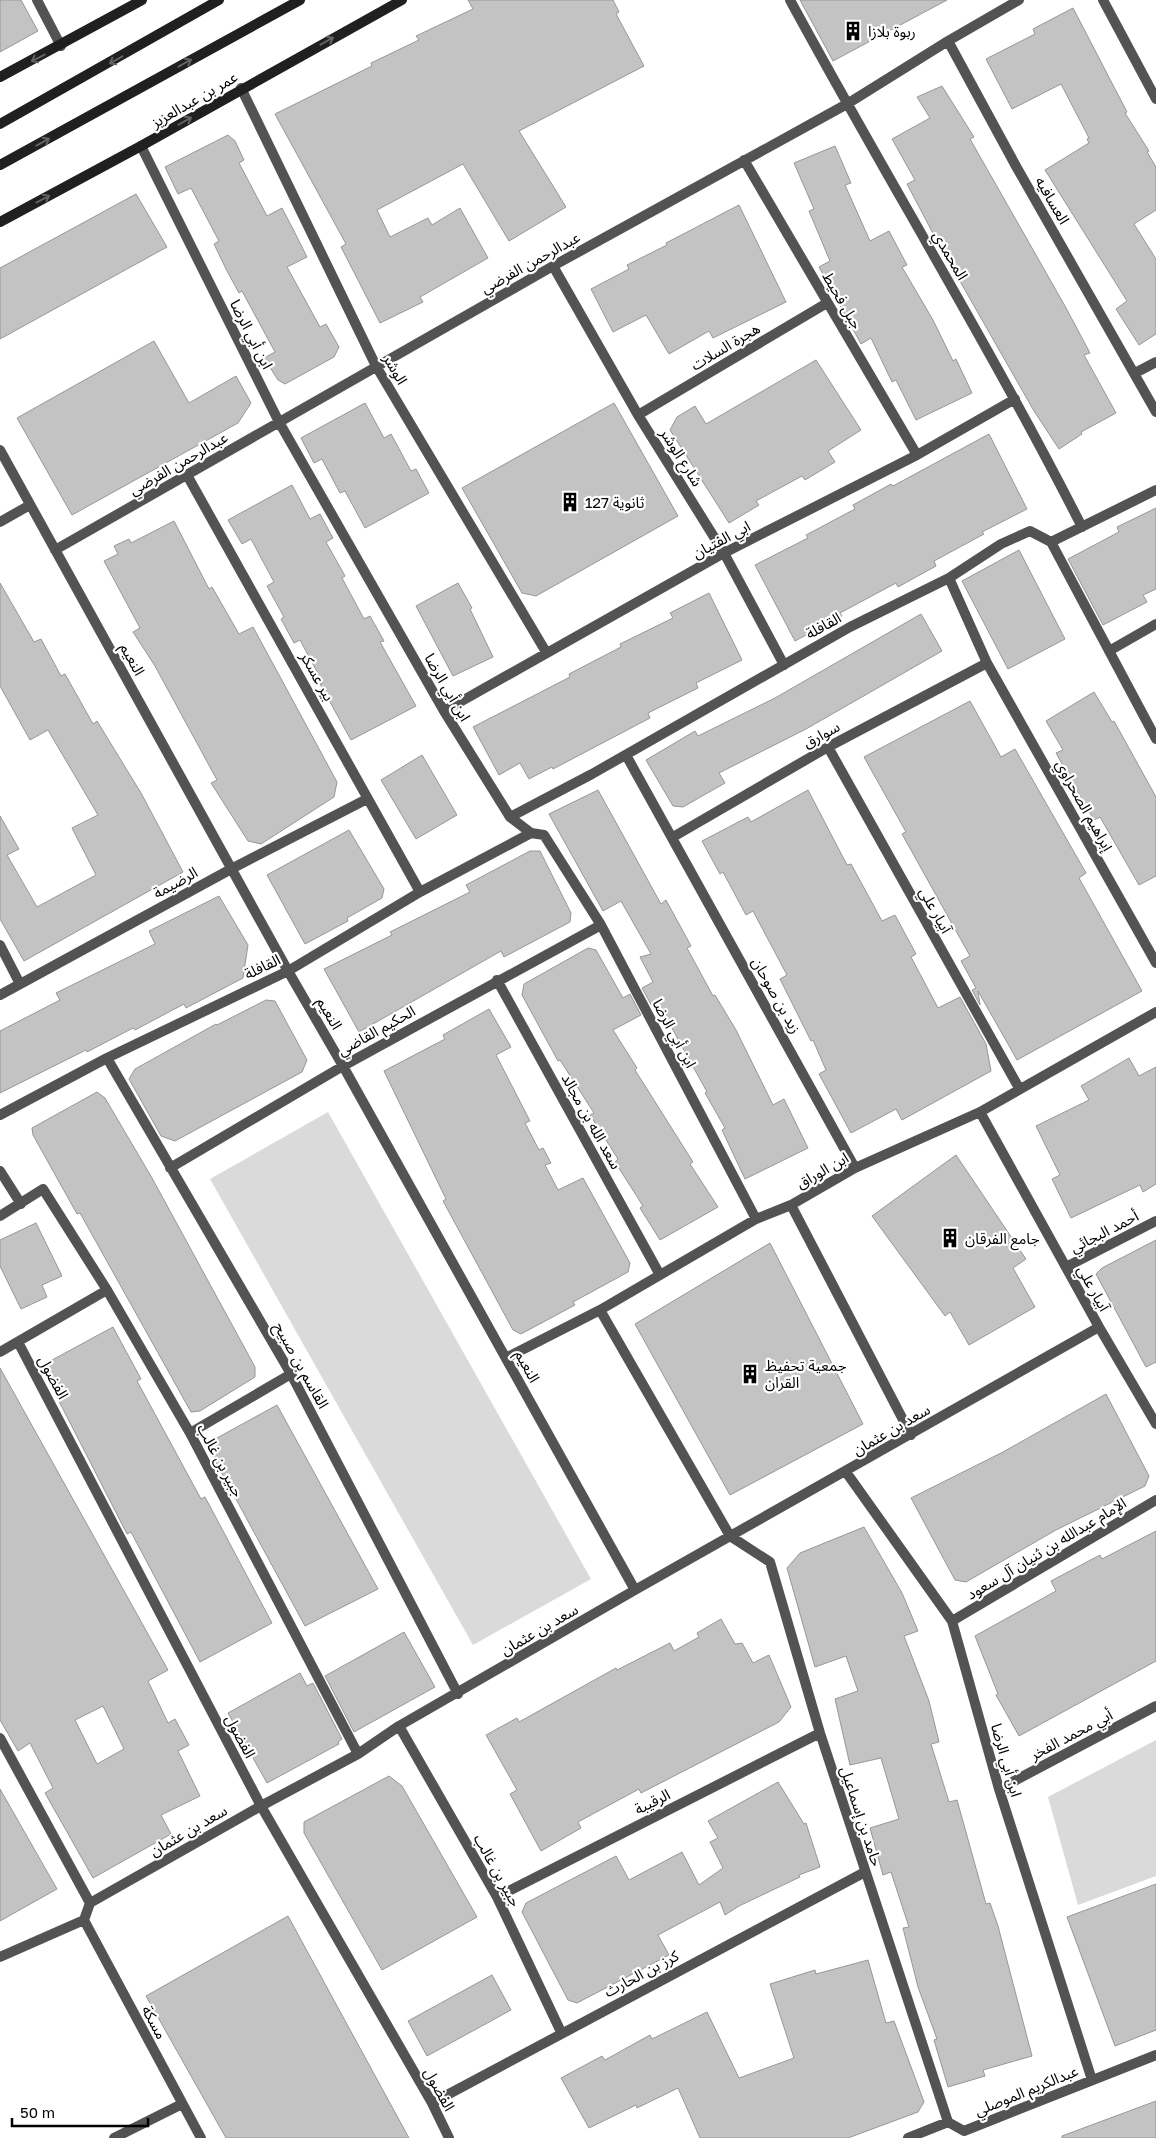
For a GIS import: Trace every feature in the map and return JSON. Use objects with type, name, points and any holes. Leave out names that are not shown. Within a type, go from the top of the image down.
[{"type":"street","points":[[37,0],[61,46]]},
{"type":"street","points":[[0,77],[61,46],[142,0]]},
{"type":"street","points":[[0,124],[219,0]]},
{"type":"street","points":[[0,165],[300,0]]},
{"type":"street","name":"عمر بن عبدالعزيز","points":[[0,222],[141,146],[241,88],[402,0]]},
{"type":"street","name":"المحمدي","points":[[790,0],[846,104],[1015,398],[1082,527]]},
{"type":"street","name":"عبدالرحمن الفرضي","points":[[56,550],[553,266],[846,104],[1019,0]]},
{"type":"street","points":[[1102,0],[1156,98]]},
{"type":"street","name":"العسافيه","points":[[948,41],[1016,168],[1156,412]]},
{"type":"street","name":"الوشر","points":[[241,88],[376,366],[546,652]]},
{"type":"street","name":"ابن أبي الرضا","points":[[141,146],[279,422],[444,711],[510,817],[531,833],[544,835],[601,926],[756,1219]]},
{"type":"street","name":"جبل فحيط","points":[[744,160],[917,455]]},
{"type":"street","name":"شارع الوشر","points":[[553,266],[638,415],[724,554],[784,665]]},
{"type":"street","name":"هجرة السلات","points":[[638,415],[827,303]]},
{"type":"street","points":[[1135,373],[1156,362]]},
{"type":"street","name":"ابي الفتيان","points":[[444,711],[546,652],[724,554],[917,455],[1015,398]]},
{"type":"street","name":"النعيم","points":[[0,450],[635,1590]]},
{"type":"street","name":"بير عسكر","points":[[187,475],[348,760],[367,799],[420,892]]},
{"type":"street","points":[[1156,490],[1051,542],[1156,739]]},
{"type":"street","points":[[0,522],[30,504]]},
{"type":"street","name":"القافلة","points":[[510,817],[626,755],[850,627],[949,578],[1000,544],[1030,531],[1051,542]]},
{"type":"street","name":"إبراهيم الصحراوي","points":[[949,578],[988,663],[1156,963]]},
{"type":"street","points":[[1109,651],[1156,624]]},
{"type":"street","name":"سوارق","points":[[673,837],[828,747],[988,663]]},
{"type":"street","name":"آبيار علي","points":[[828,747],[1019,1088]]},
{"type":"street","name":"زيد بن صوحان","points":[[626,755],[855,1168]]},
{"type":"street","name":"الرضيمة","points":[[0,995],[232,868],[367,799]]},
{"type":"street","name":"القافلة","points":[[0,1115],[107,1058],[288,970],[420,892],[531,833]]},
{"type":"street","name":"الحكيم القاضي","points":[[170,1168],[343,1066],[497,980],[601,926]]},
{"type":"street","points":[[0,945],[20,984]]},
{"type":"street","name":"سعد الله بن مجالد","points":[[497,980],[660,1275]]},
{"type":"street","name":"ابن الوراق","points":[[506,1358],[600,1310],[756,1219],[792,1205],[855,1168],[980,1112],[1019,1088],[1156,1012]]},
{"type":"street","name":"القاسم بن صبيح","points":[[107,1058],[291,1374],[458,1694]]},
{"type":"street","name":"آبيار علي","points":[[980,1112],[1099,1327],[1156,1424]]},
{"type":"street","points":[[0,1171],[20,1204],[0,1216]]},
{"type":"street","name":"جبير بن غالب","points":[[20,1204],[43,1189],[107,1290],[190,1433],[358,1754]]},
{"type":"street","points":[[792,1205],[911,1435]]},
{"type":"street","name":"أحمد البجائي","points":[[1066,1267],[1156,1221]]},
{"type":"street","points":[[0,1352],[107,1290]]},
{"type":"street","points":[[600,1310],[730,1536]]},
{"type":"street","name":"سعد بن عثمان","points":[[90,1904],[261,1806],[358,1754],[399,1726],[458,1694],[635,1590],[1099,1327]]},
{"type":"street","name":"الفضول","points":[[18,1342],[261,1806],[432,2103],[449,2138]]},
{"type":"street","points":[[190,1433],[291,1374]]},
{"type":"street","name":"ابن أبي الرضا","points":[[846,1472],[952,1621],[1000,1789],[1092,2080]]},
{"type":"street","name":"الإمام عبدالله بن ثنيان آل سعود","points":[[952,1621],[1156,1500]]},
{"type":"street","name":"حامد بن إسماعيل","points":[[730,1536],[770,1562],[820,1733],[948,2122]]},
{"type":"street","name":"أبي محمد الفخر","points":[[1000,1789],[1156,1706]]},
{"type":"street","name":"جبير بن غالب","points":[[399,1726],[497,1897],[561,2032]]},
{"type":"street","name":"الرقيبة","points":[[497,1897],[820,1733]]},
{"type":"street","points":[[0,1738],[90,1904],[84,1920],[0,1958]]},
{"type":"street","name":"كرز بن الحارث","points":[[432,2103],[561,2032],[865,1872]]},
{"type":"street","name":"مسكة","points":[[84,1920],[201,2138]]},
{"type":"street","name":"عبدالكريم الموصلي","points":[[948,2122],[965,2134],[1156,2055]]},
{"type":"street","points":[[114,2138],[182,2104]]},
{"type":"street","points":[[908,2138],[948,2122]]},
{"type":"shaded area","points":[[328,1112],[591,1579],[473,1645],[210,1179]]},
{"type":"shaded area","points":[[1156,1740],[1156,1876],[1078,1905],[1048,1797]]},
{"type":"building","points":[[0,0],[21,0],[38,31],[0,52]]},
{"type":"building","points":[[468,0],[613,0],[619,12],[616,14],[644,66],[519,131],[566,207],[509,241],[463,164],[377,210],[390,237],[428,218],[432,225],[460,208],[488,258],[420,297],[423,302],[380,323],[341,247],[346,244],[275,114],[372,66],[371,63],[419,40],[416,36],[473,9]]},
{"type":"building","name":"ربوة بلازا","points":[[800,0],[947,0],[833,61]]},
{"type":"building","points":[[1073,8],[1127,112],[1125,113],[1149,151],[1147,152],[1156,167],[1156,210],[1134,224],[1156,259],[1156,334],[1139,345],[1116,309],[1127,301],[1045,170],[1089,143],[1087,139],[1089,138],[1061,84],[1012,109],[986,59],[1035,34],[1033,29]]},
{"type":"building","points":[[942,86],[974,137],[970,139],[1065,306],[1090,353],[1084,355],[1116,413],[1081,432],[1082,434],[1059,449],[1034,411],[937,241],[907,184],[915,180],[892,139],[930,118],[917,97]]},
{"type":"building","points":[[228,135],[235,141],[244,160],[239,163],[267,216],[282,208],[307,257],[287,267],[320,327],[326,324],[339,347],[334,357],[285,384],[278,380],[264,358],[275,352],[242,291],[239,293],[226,269],[214,244],[219,241],[191,188],[178,194],[165,167]]},
{"type":"building","points":[[835,146],[851,183],[845,185],[870,241],[889,231],[907,265],[902,267],[933,320],[953,361],[956,359],[972,393],[916,420],[896,380],[892,382],[871,338],[861,344],[819,267],[830,261],[809,211],[814,209],[794,163]]},
{"type":"building","points":[[136,194],[167,247],[0,339],[0,268]]},
{"type":"building","points":[[739,205],[786,302],[713,338],[709,331],[669,354],[646,315],[613,332],[591,289],[629,269],[627,265]]},
{"type":"building","points":[[154,341],[189,403],[236,376],[251,403],[238,423],[72,515],[17,418]]},
{"type":"building","points":[[816,360],[861,430],[828,451],[835,462],[805,480],[802,476],[756,501],[759,505],[729,523],[670,430],[677,417],[695,406],[706,424]]},
{"type":"building","points":[[365,403],[384,438],[391,434],[411,471],[416,469],[429,493],[365,528],[345,491],[340,493],[322,459],[314,463],[301,438]]},
{"type":"building","name":"ثانوية 127","points":[[614,403],[678,516],[536,596],[522,593],[462,488]]},
{"type":"building","points":[[989,434],[1027,509],[982,532],[984,534],[934,561],[936,566],[898,587],[896,583],[840,613],[842,616],[795,641],[755,565],[808,538],[806,535],[855,509],[853,505],[891,484],[893,486]]},
{"type":"building","points":[[292,485],[310,519],[320,514],[333,538],[326,542],[345,576],[342,578],[364,619],[370,616],[384,641],[380,642],[416,706],[351,740],[320,684],[323,683],[300,640],[294,643],[281,619],[284,617],[267,586],[274,582],[251,539],[242,544],[228,520]]},
{"type":"building","points":[[1156,508],[1156,589],[1143,595],[1147,602],[1103,625],[1068,559],[1119,532],[1117,527]]},
{"type":"building","points":[[174,521],[209,589],[212,587],[239,634],[253,627],[337,782],[334,797],[261,844],[248,841],[211,783],[217,780],[155,666],[133,632],[140,628],[104,561],[118,554],[114,546],[129,539],[131,543]]},
{"type":"building","points":[[1019,550],[1065,639],[1008,669],[962,581]]},
{"type":"building","points":[[0,583],[34,642],[41,639],[61,676],[65,674],[93,724],[97,721],[141,793],[183,872],[24,961],[0,919],[0,816],[19,849],[7,855],[37,907],[96,875],[72,828],[98,815],[48,730],[30,740],[0,686]]},
{"type":"building","points":[[458,583],[472,608],[470,609],[493,657],[453,676],[416,606]]},
{"type":"building","points":[[709,593],[742,660],[696,683],[698,688],[648,713],[650,718],[553,769],[552,767],[529,779],[520,763],[499,775],[473,727],[570,677],[569,674],[621,647],[620,644],[673,618],[670,613]]},
{"type":"building","points":[[921,614],[942,651],[806,729],[719,773],[725,783],[683,807],[673,806],[646,760],[695,731],[698,736],[775,698]]},
{"type":"building","points":[[1094,692],[1112,722],[1114,721],[1156,797],[1156,876],[1139,885],[1100,817],[1094,820],[1077,791],[1056,753],[1063,750],[1046,721]]},
{"type":"building","points":[[970,701],[1001,757],[1015,749],[1086,873],[1079,878],[1142,991],[1017,1060],[978,991],[980,1005],[972,990],[976,988],[961,961],[970,956],[902,834],[906,832],[864,757]]},
{"type":"building","points":[[422,755],[457,815],[416,839],[381,780]]},
{"type":"building","points":[[598,790],[661,904],[666,900],[691,946],[687,948],[713,996],[715,995],[736,1030],[773,1105],[784,1099],[808,1148],[745,1179],[722,1130],[725,1128],[705,1093],[707,1092],[662,1010],[660,1011],[657,1006],[653,1008],[642,988],[653,982],[640,957],[651,954],[621,901],[603,911],[549,814]]},
{"type":"building","points":[[808,790],[847,865],[851,864],[882,921],[895,915],[916,954],[911,957],[938,1008],[960,997],[986,1044],[991,1071],[902,1120],[896,1109],[851,1133],[819,1074],[826,1070],[813,1040],[811,1041],[780,979],[787,975],[753,911],[746,915],[723,872],[720,874],[702,841],[748,817],[751,822]]},
{"type":"building","points":[[349,830],[384,889],[382,898],[347,918],[348,921],[305,944],[267,875]]},
{"type":"building","points":[[530,851],[540,851],[571,913],[570,922],[504,957],[501,951],[359,1032],[324,969],[392,935],[390,932],[470,892],[466,885]]},
{"type":"building","points":[[219,896],[248,945],[243,978],[186,1008],[184,1004],[135,1030],[133,1028],[0,1093],[0,1031],[60,1000],[56,993],[155,944],[149,931]]},
{"type":"building","points":[[588,948],[596,950],[623,998],[630,994],[641,1015],[613,1030],[637,1068],[635,1070],[693,1162],[690,1164],[718,1207],[660,1240],[640,1208],[643,1206],[615,1162],[618,1159],[590,1115],[594,1113],[560,1060],[558,1061],[522,995],[524,984]]},
{"type":"building","points":[[266,1000],[275,1001],[307,1060],[302,1072],[175,1141],[161,1136],[129,1079],[135,1069],[216,1024]]},
{"type":"building","points":[[489,1009],[511,1047],[496,1055],[530,1121],[525,1123],[539,1150],[543,1148],[551,1163],[545,1165],[558,1190],[583,1178],[630,1263],[628,1272],[573,1302],[575,1305],[521,1334],[513,1330],[443,1201],[446,1199],[384,1071],[445,1039],[443,1035]]},
{"type":"building","points":[[1129,1058],[1139,1076],[1156,1067],[1156,1184],[1143,1192],[1140,1185],[1071,1218],[1052,1179],[1060,1175],[1036,1126],[1089,1100],[1081,1086]]},
{"type":"building","points":[[97,1092],[105,1098],[152,1178],[255,1367],[255,1377],[200,1411],[191,1412],[80,1213],[77,1214],[33,1135],[32,1128]]},
{"type":"building","name":"جامع الفرقان","points":[[956,1155],[1026,1259],[1013,1268],[1035,1307],[969,1345],[950,1312],[945,1316],[872,1216]]},
{"type":"building","points":[[36,1223],[62,1276],[42,1285],[47,1297],[21,1309],[0,1266],[0,1240]]},
{"type":"building","points":[[1156,1240],[1156,1362],[1146,1367],[1096,1274],[1102,1268]]},
{"type":"building","name":"جمعية تحفيظ القران","points":[[770,1243],[863,1424],[730,1495],[635,1324]]},
{"type":"building","points":[[113,1327],[141,1379],[137,1381],[201,1499],[205,1497],[272,1623],[200,1662],[131,1532],[127,1534],[41,1366]]},
{"type":"building","points":[[0,1368],[168,1670],[148,1681],[168,1723],[175,1719],[189,1745],[178,1751],[200,1796],[161,1815],[171,1834],[93,1878],[45,1793],[53,1788],[30,1743],[18,1751],[0,1720]],"holes":[[[103,1706],[124,1749],[97,1764],[75,1720]]]},
{"type":"building","points":[[1106,1394],[1149,1476],[1145,1486],[1056,1530],[966,1582],[955,1580],[911,1498],[1003,1452]]},
{"type":"building","points":[[277,1405],[378,1589],[305,1626],[206,1444]]},
{"type":"building","points":[[864,1527],[902,1593],[918,1631],[904,1636],[929,1701],[939,1742],[931,1744],[949,1802],[957,1800],[986,1904],[990,1903],[998,1926],[1032,2056],[983,2070],[985,2076],[948,2087],[934,2040],[937,2039],[918,1987],[903,1928],[909,1927],[891,1872],[883,1875],[870,1828],[899,1819],[881,1758],[850,1765],[835,1699],[858,1691],[846,1656],[815,1667],[787,1568],[800,1553]]},
{"type":"building","points":[[1156,1531],[1156,1661],[1019,1736],[996,1695],[998,1694],[975,1636],[1056,1591],[1051,1581],[1100,1555],[1102,1559]]},
{"type":"building","points":[[721,1619],[735,1644],[742,1643],[753,1663],[769,1655],[791,1707],[779,1722],[641,1793],[639,1789],[578,1822],[581,1828],[541,1851],[510,1794],[517,1790],[486,1735],[517,1718],[519,1722],[616,1668],[617,1670],[670,1643],[674,1651],[699,1637],[697,1633]]},
{"type":"building","points":[[404,1632],[435,1687],[354,1732],[325,1676]]},
{"type":"building","points":[[300,1673],[307,1686],[313,1683],[342,1739],[338,1742],[339,1744],[267,1783],[228,1713]]},
{"type":"building","points":[[389,1776],[402,1786],[477,1917],[382,1970],[304,1833],[304,1822]]},
{"type":"building","points":[[778,1782],[804,1824],[806,1823],[820,1867],[799,1875],[800,1877],[739,1906],[725,1915],[720,1902],[658,1935],[669,1955],[577,2003],[568,2000],[522,1912],[526,1903],[616,1856],[629,1880],[682,1852],[699,1885],[723,1868],[710,1842],[718,1838],[708,1821]]},
{"type":"building","points":[[0,1789],[57,1889],[0,1921]]},
{"type":"building","points":[[1156,1884],[1156,2030],[1115,2046],[1067,1917]]},
{"type":"building","points":[[288,1916],[409,2138],[226,2138],[146,1996]]},
{"type":"building","points":[[868,1960],[886,2023],[894,2021],[924,2102],[918,2112],[848,2138],[700,2138],[678,2088],[637,2108],[636,2105],[589,2128],[561,2078],[602,2056],[605,2060],[650,2035],[652,2039],[707,2012],[739,2078],[794,2058],[770,1984],[815,1970],[816,1974]]},
{"type":"building","points":[[492,1975],[511,2010],[427,2056],[408,2021]]},
{"type":"building","points":[[1156,2101],[1156,2138],[1062,2138],[1062,2136]]},
{"type":"place","name":"ربوة بلازا","points":[[853,31]]},
{"type":"place","name":"ثانوية 127","points":[[570,502]]},
{"type":"place","name":"جامع الفرقان","points":[[950,1238]]},
{"type":"place","name":"جمعية تحفيظ القران","points":[[750,1374]]}]
